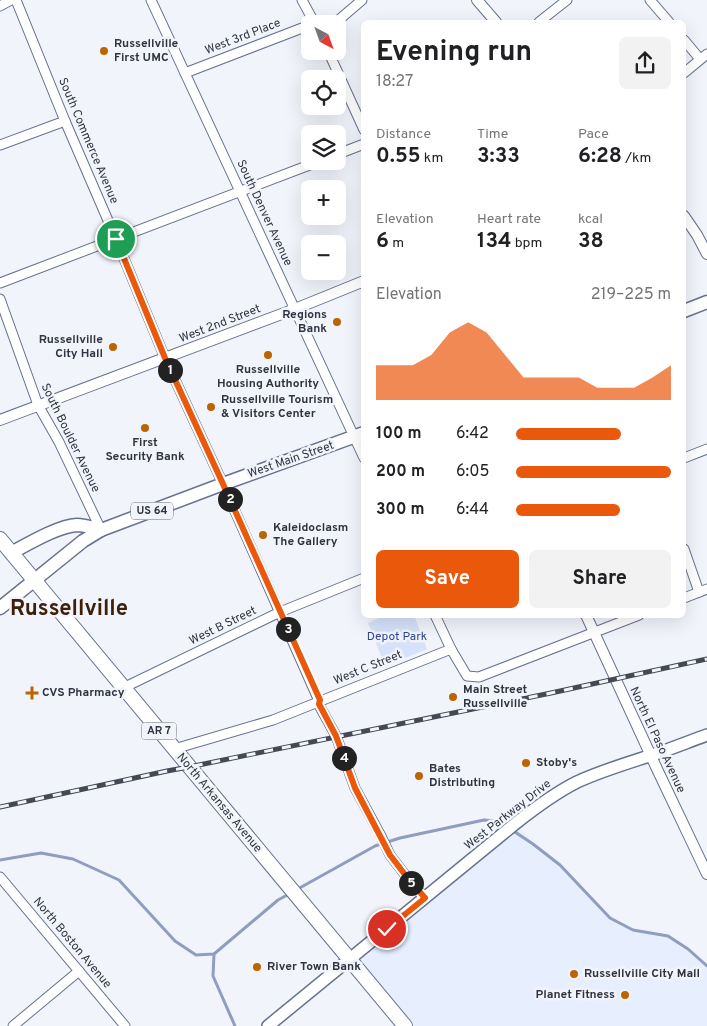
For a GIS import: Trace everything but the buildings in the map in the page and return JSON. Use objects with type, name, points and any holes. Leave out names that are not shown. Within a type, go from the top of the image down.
[{"type":"highway","name":"AR 7","points":[[0,540],[34,580]]},
{"type":"highway","name":"North Arkansas Avenue","points":[[34,580],[404,1026]]},
{"type":"main road","points":[[686,309],[707,302]]},
{"type":"main road","name":"West Main Street","points":[[34,580],[82,541],[101,530],[359,435]]},
{"type":"main road","points":[[11,552],[67,527],[79,525],[101,530]]},
{"type":"main road","name":"US 64","points":[[0,608],[34,580]]},
{"type":"main road","name":"West Parkway Drive","points":[[268,1026],[516,823],[554,795],[575,783],[601,772],[707,735]]},
{"type":"street","points":[[0,6],[11,0]]},
{"type":"street","name":"South Commerce Avenue","points":[[16,0],[165,358],[320,700],[319,704],[336,736],[355,788],[390,855],[425,898]]},
{"type":"street","name":"South Denver Avenue","points":[[151,0],[239,192],[295,309],[359,435]]},
{"type":"street","points":[[302,0],[309,15]]},
{"type":"street","points":[[344,15],[362,0]]},
{"type":"street","points":[[477,0],[494,20]]},
{"type":"street","points":[[542,20],[567,0]]},
{"type":"street","points":[[650,0],[667,20]]},
{"type":"street","name":"West 3rd Place","points":[[185,73],[301,29]]},
{"type":"street","points":[[686,42],[704,56],[686,71]]},
{"type":"street","points":[[332,60],[361,123]]},
{"type":"street","points":[[0,145],[65,121]]},
{"type":"street","points":[[346,151],[361,145]]},
{"type":"street","points":[[0,283],[301,168]]},
{"type":"street","points":[[686,219],[707,254]]},
{"type":"street","name":"West 2nd Street","points":[[0,420],[361,282]]},
{"type":"street","name":"South Boulder Avenue","points":[[0,299],[38,405],[59,442],[101,530]]},
{"type":"street","points":[[686,457],[707,449]]},
{"type":"street","points":[[686,553],[703,590],[686,597]]},
{"type":"street","name":"West B Street","points":[[123,688],[280,612],[361,579]]},
{"type":"street","points":[[436,618],[466,676],[479,676],[632,618]]},
{"type":"street","name":"North El Paso Avenue","points":[[587,618],[707,874]]},
{"type":"street","name":"West C Street","points":[[174,749],[273,720],[451,648]]},
{"type":"street","name":"North Boston Avenue","points":[[0,877],[125,1026]]},
{"type":"street","points":[[13,1026],[80,971]]},
{"type":"shaded area","name":"Russellville City Mall","points":[[516,823],[533,844],[560,865],[610,918],[633,930],[668,936],[688,949],[707,966],[707,1026],[404,1026],[350,960]]},
{"type":"green space","name":"Depot Park","points":[[379,618],[415,618],[427,649],[385,666],[368,623]]},
{"type":"waterway","points":[[296,890],[375,846],[400,838],[484,820],[496,821],[506,827]]},
{"type":"waterway","points":[[512,830],[560,865],[610,918],[633,930],[668,936],[688,949],[707,966]]},
{"type":"waterway","points":[[0,860],[41,853],[73,859],[119,880],[175,941],[196,955],[214,954],[278,900],[291,893]]},
{"type":"waterway","points":[[214,954],[213,976],[235,1026]]},
{"type":"railway","points":[[0,807],[707,659]]},
{"type":"place","name":"Russellville First UMC","points":[[104,51]]},
{"type":"place","name":"Regions Bank","points":[[337,322]]},
{"type":"place","name":"Russellville City Hall","points":[[113,347]]},
{"type":"place","name":"Russellville Housing Authority","points":[[268,355]]},
{"type":"place","name":"Russellville Tourism & Visitors Center","points":[[211,407]]},
{"type":"place","name":"First Security Bank","points":[[145,428]]},
{"type":"place","name":"Kaleidoclasm The Gallery","points":[[263,535]]},
{"type":"place","name":"CVS Pharmacy","points":[[32,693]]},
{"type":"place","name":"Main Street Russellville","points":[[453,697]]},
{"type":"place","name":"Stoby's","points":[[526,763]]},
{"type":"place","name":"Bates Distributing","points":[[419,776]]},
{"type":"place","name":"River Town Bank","points":[[257,967]]},
{"type":"place","name":"Russellville City Mall","points":[[574,974]]},
{"type":"place","name":"Planet Fitness","points":[[625,995]]},
{"type":"district","name":"Russellville","points":[[69,609]]},
{"type":"route","points":[[116,239],[165,358],[320,700],[319,704],[336,736],[355,788],[390,855],[425,898],[387,929]]}]
